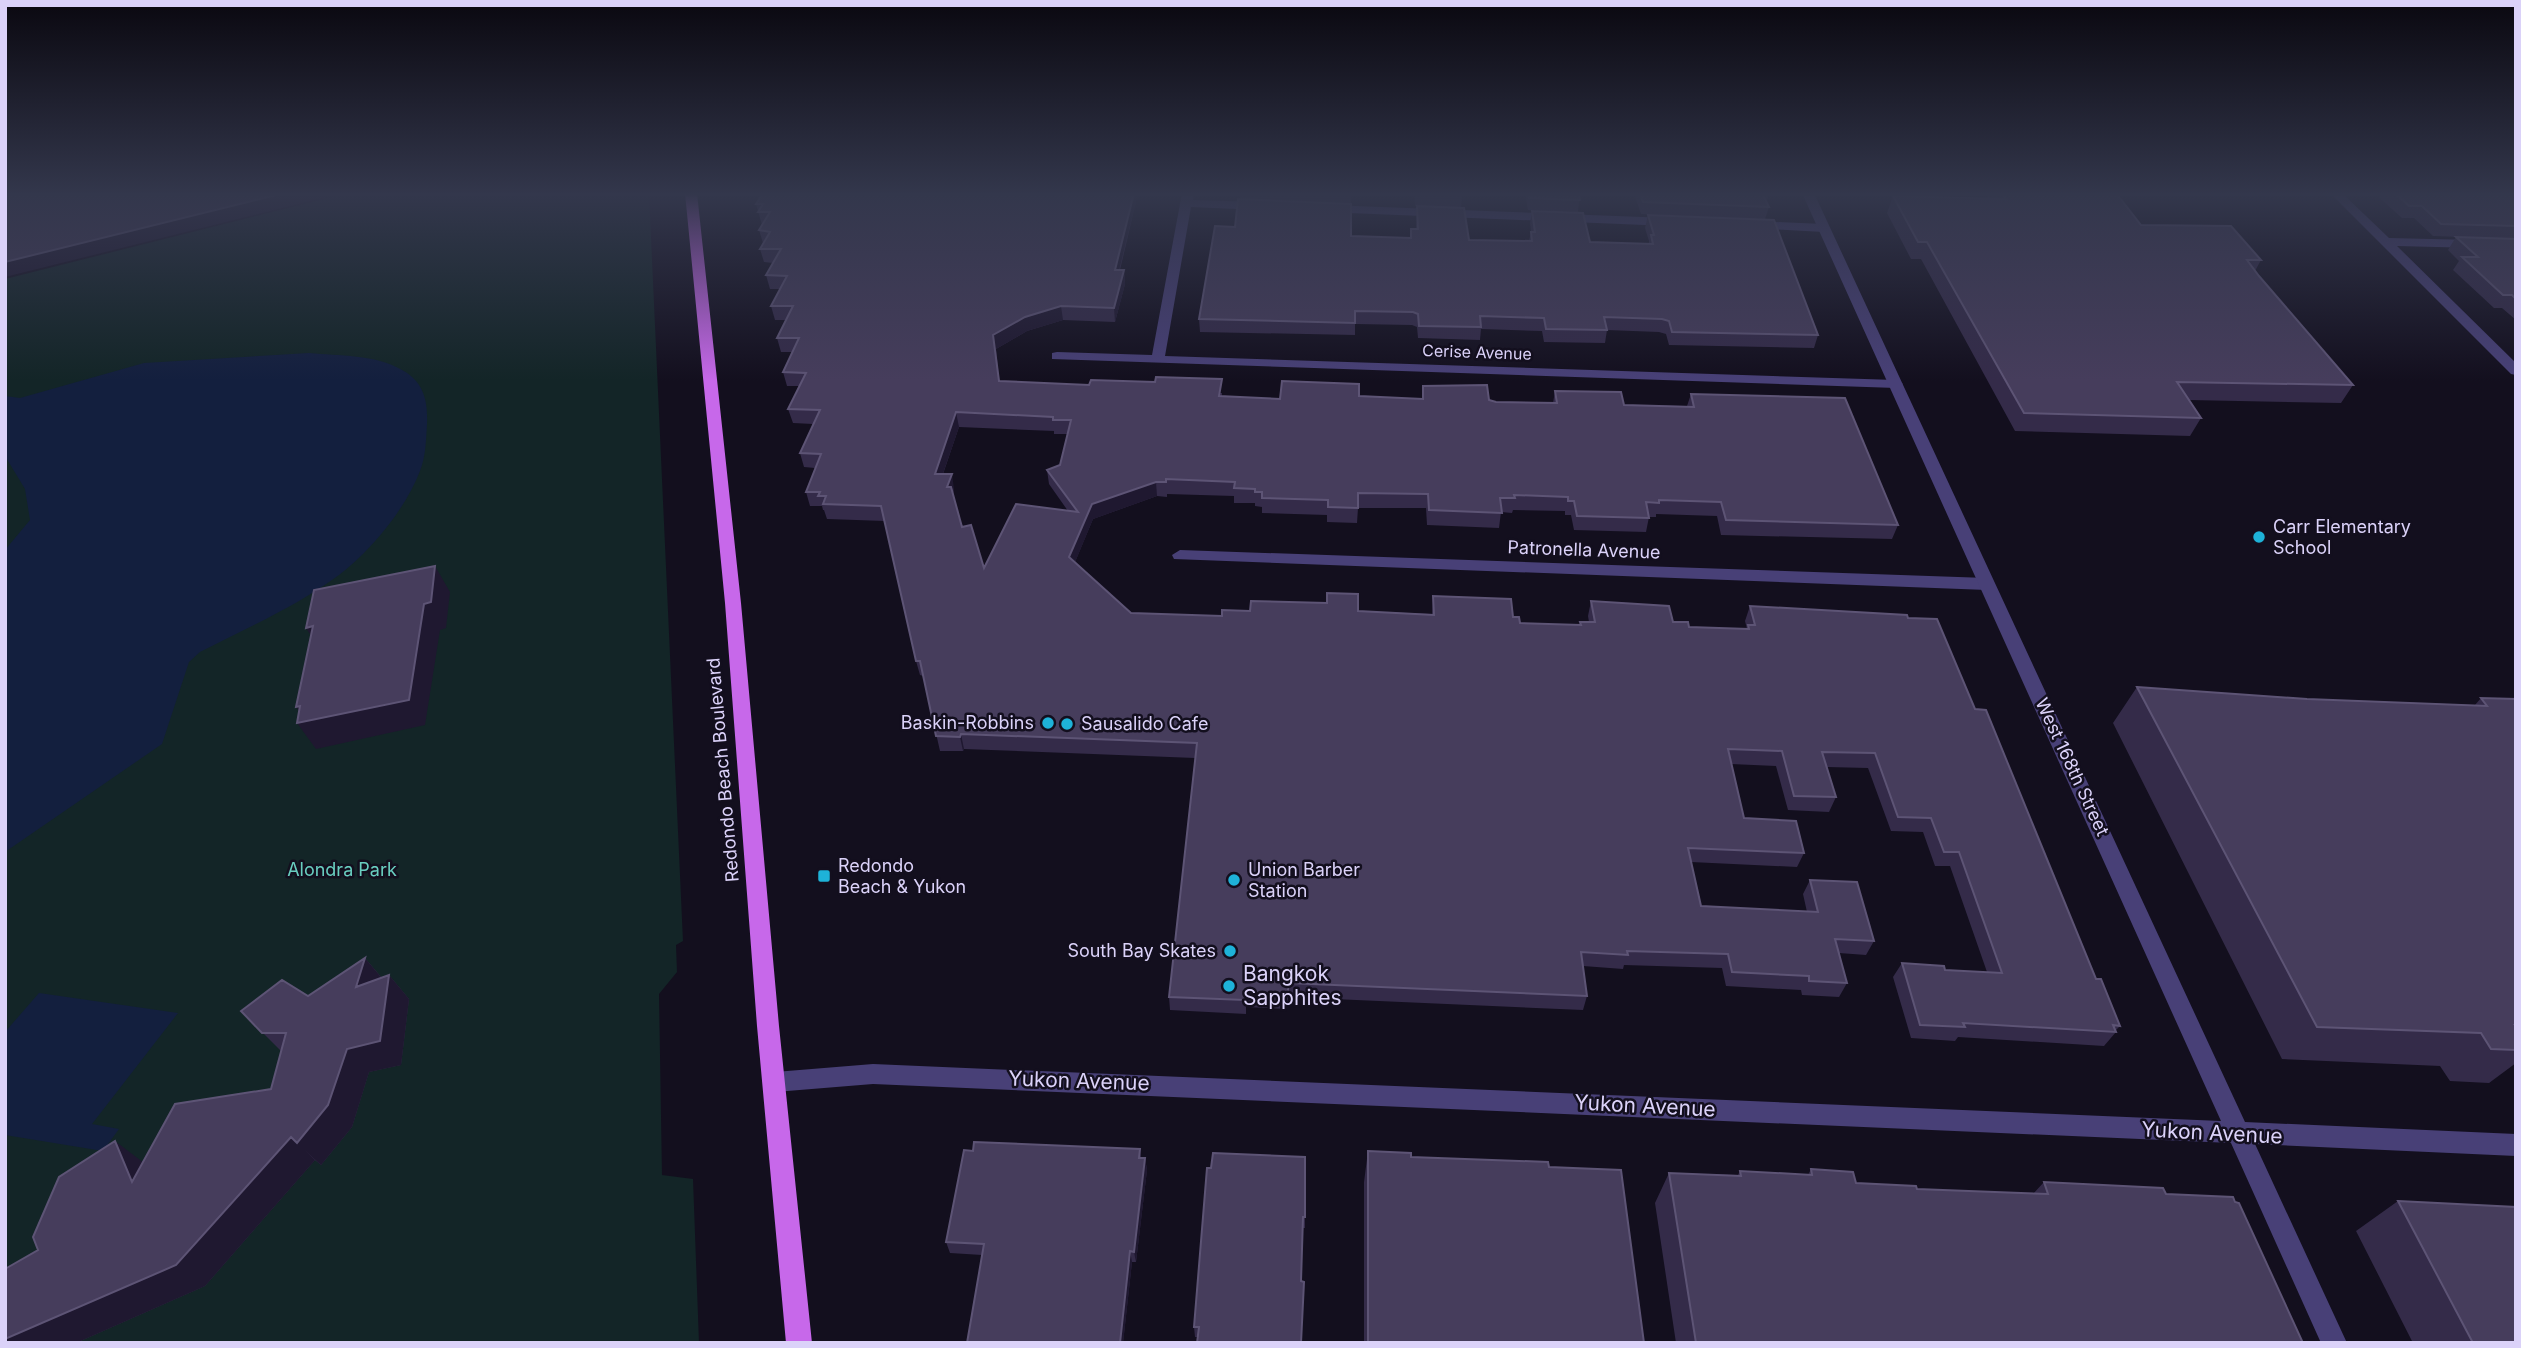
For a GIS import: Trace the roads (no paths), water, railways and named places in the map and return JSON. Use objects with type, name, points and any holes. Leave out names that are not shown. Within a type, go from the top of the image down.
[{"type":"main road","name":"Redondo Beach Boulevard","points":[[697,256],[735,630],[799,1343]]},
{"type":"street","points":[[1158,359],[1177,256]]},
{"type":"street","name":"West 168th Street","points":[[1837,256],[2241,1134],[2334,1343]]},
{"type":"street","points":[[2400,256],[2516,371]]},
{"type":"street","name":"Cerise Avenue","points":[[1056,356],[1896,384]]},
{"type":"street","name":"Patronella Avenue","points":[[1180,555],[1987,584]]},
{"type":"street","name":"Yukon Avenue","points":[[775,1082],[873,1074],[1157,1084],[2516,1145]]},
{"type":"water","points":[[309,353],[380,361],[402,370],[420,386],[427,408],[423,459],[414,485],[397,514],[375,541],[339,575],[289,607],[200,652],[189,662],[162,744],[5,852],[5,550],[30,520],[25,489],[5,456],[5,396],[20,398],[144,363]]},
{"type":"water","points":[[39,993],[178,1013],[92,1124],[119,1129],[103,1151],[5,1135],[5,1032]]},
{"type":"place","name":"Carr Elementary School","points":[[2259,537]]},
{"type":"place","name":"Baskin-Robbins","points":[[1048,723]]},
{"type":"place","name":"Sausalido Cafe","points":[[1067,724]]},
{"type":"place","name":"Redondo Beach & Yukon","points":[[824,876]]},
{"type":"place","name":"Union Barber Station","points":[[1234,880]]},
{"type":"place","name":"South Bay Skates","points":[[1230,951]]},
{"type":"place","name":"Bangkok Sapphites","points":[[1229,986]]},
{"type":"park label","name":"Alondra Park","points":[[342,870]]}]
